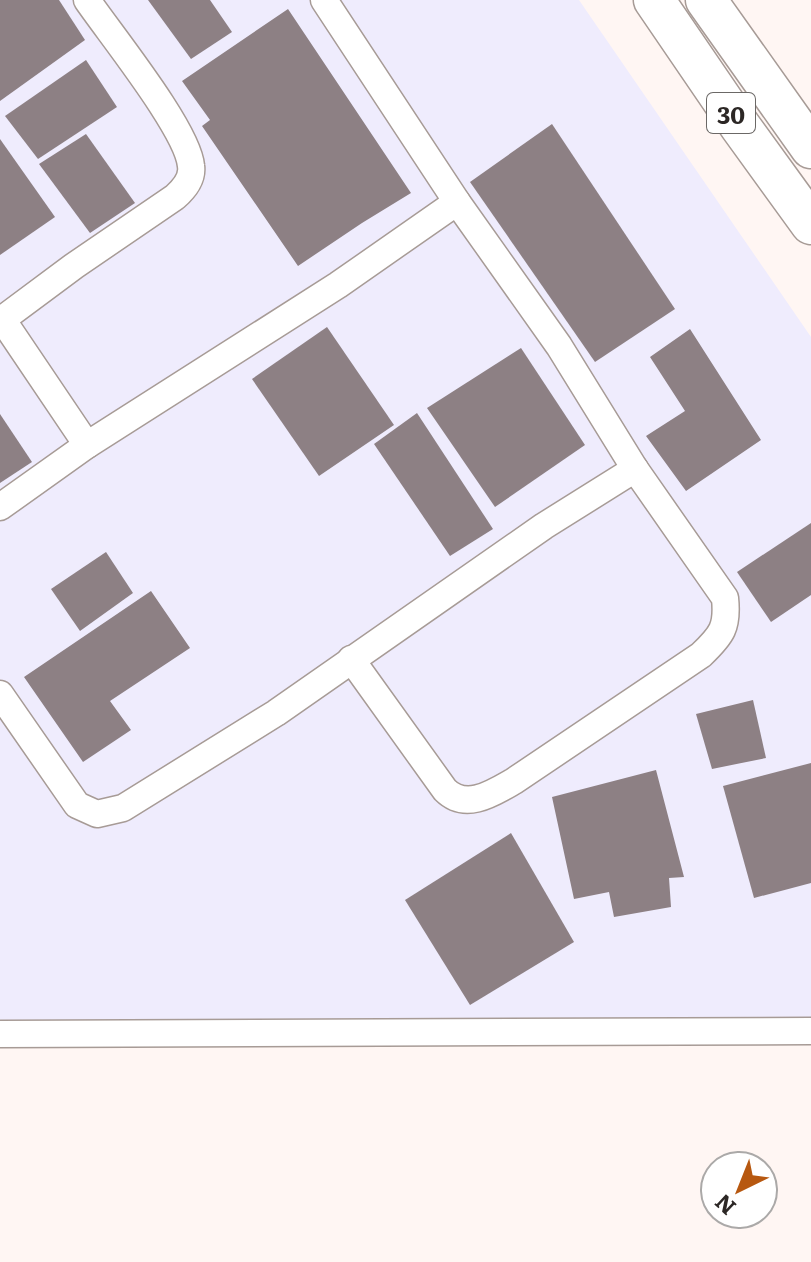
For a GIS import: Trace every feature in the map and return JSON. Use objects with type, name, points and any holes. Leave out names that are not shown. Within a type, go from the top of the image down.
[{"type":"highway","name":"30","points":[[654,0],[811,224]]},
{"type":"highway","name":"30","points":[[706,0],[811,148]]},
{"type":"street","points":[[87,0],[183,138],[192,170],[185,189],[175,197],[1,320],[87,445]]},
{"type":"street","points":[[324,0],[457,202],[559,346],[635,469],[725,598],[726,616],[722,633],[701,655],[670,679],[514,781],[482,798],[461,800],[445,790],[351,659]]},
{"type":"street","points":[[0,507],[87,445],[338,285],[457,202]]},
{"type":"street","points":[[0,694],[77,805],[97,814],[123,808],[276,713],[544,526],[635,469]]},
{"type":"street","points":[[0,1034],[811,1031]]},
{"type":"shaded area","points":[[0,0],[579,0],[811,337],[811,1018],[0,1022]]},
{"type":"building","points":[[0,0],[59,0],[85,40],[0,101]]},
{"type":"building","points":[[148,0],[210,0],[232,32],[191,59]]},
{"type":"building","points":[[288,9],[411,193],[298,266],[202,126],[210,120],[182,81]]},
{"type":"building","points":[[86,60],[117,107],[38,159],[5,116]]},
{"type":"building","points":[[552,124],[675,309],[595,362],[470,182]]},
{"type":"building","points":[[86,134],[135,203],[90,233],[39,164]]},
{"type":"building","points":[[0,139],[55,217],[0,255]]},
{"type":"building","points":[[327,327],[394,425],[319,476],[252,379]]},
{"type":"building","points":[[690,329],[761,440],[686,491],[646,436],[685,411],[650,357]]},
{"type":"building","points":[[521,348],[585,445],[495,507],[427,408]]},
{"type":"building","points":[[417,413],[493,529],[450,556],[374,444]]},
{"type":"building","points":[[0,414],[32,462],[0,483]]},
{"type":"building","points":[[811,523],[811,595],[771,622],[737,572]]},
{"type":"building","points":[[106,552],[133,593],[80,631],[51,589]]},
{"type":"building","points":[[151,591],[190,648],[110,701],[131,730],[83,762],[24,677]]},
{"type":"building","points":[[753,700],[766,758],[712,769],[696,714]]},
{"type":"building","points":[[811,763],[811,883],[754,898],[723,786]]},
{"type":"building","points":[[656,770],[684,877],[669,878],[671,907],[614,917],[609,892],[574,899],[552,797]]},
{"type":"building","points":[[511,833],[574,942],[470,1005],[405,900]]}]
